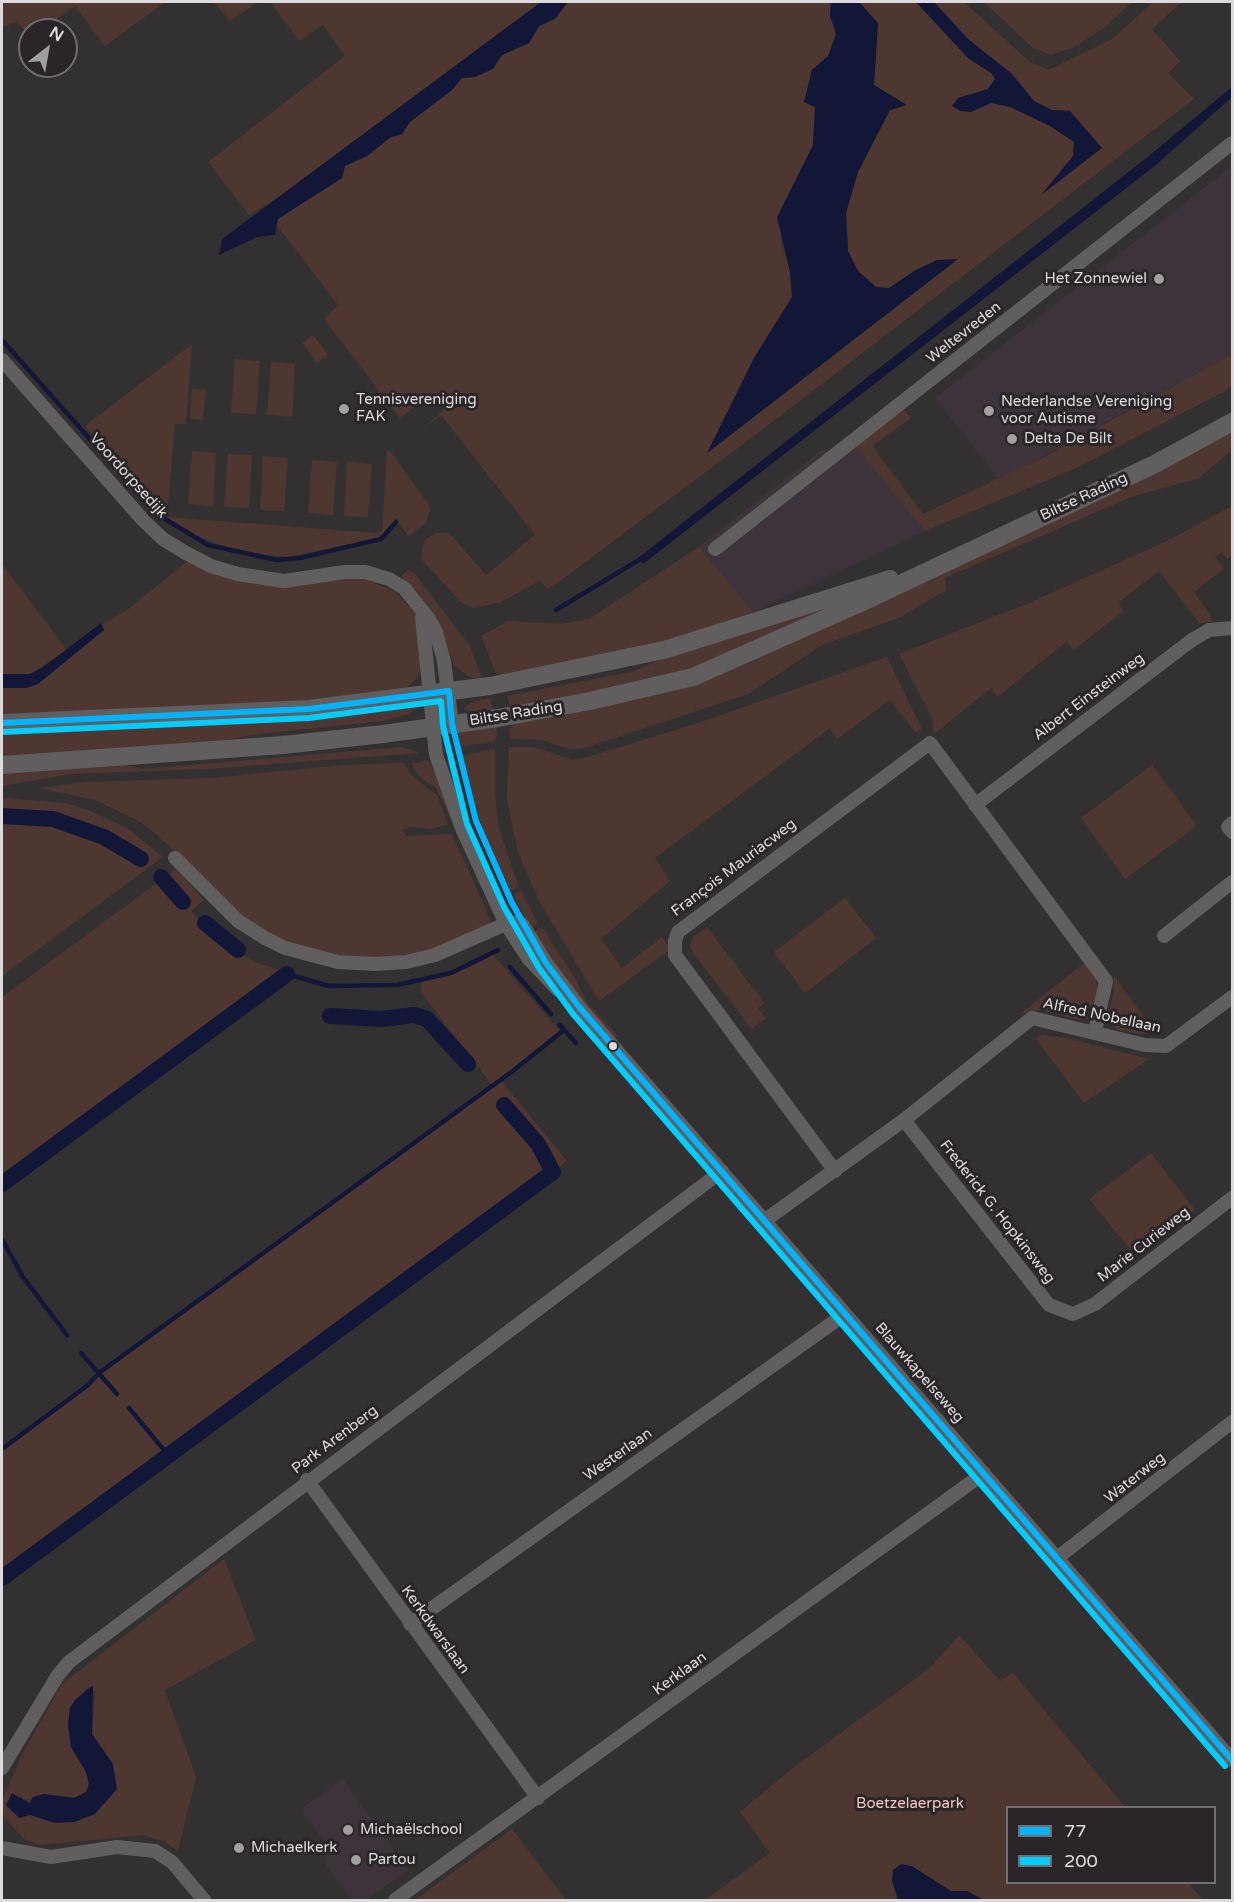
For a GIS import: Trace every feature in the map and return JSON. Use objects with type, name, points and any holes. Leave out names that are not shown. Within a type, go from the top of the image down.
[{"type":"main road","name":"Biltse Rading","points":[[2,765],[284,745],[452,724],[590,701],[693,677],[800,631],[1155,464],[1233,422]]},
{"type":"main road","name":"Biltse Rading","points":[[2,723],[261,713],[440,692],[542,676],[663,650],[932,567]]},
{"type":"street","name":"Weltevreden","points":[[715,549],[1233,143]]},
{"type":"street","name":"Voordorpsedijk","points":[[2,360],[142,520],[163,539],[186,554],[211,566],[238,574],[284,581],[345,572],[365,572],[389,579],[404,588],[429,619],[436,632],[444,661],[440,692]]},
{"type":"street","name":"Albert Einsteinweg","points":[[975,805],[1192,640],[1209,630],[1231,627]]},
{"type":"street","points":[[440,692],[452,724]]},
{"type":"street","points":[[175,858],[238,921],[265,938],[295,951],[338,962],[375,964],[406,962],[435,955],[502,926],[460,826],[436,755],[433,726],[440,692]]},
{"type":"street","name":"François Mauriacweg","points":[[835,1171],[675,955],[675,941],[678,932],[930,744],[975,805]]},
{"type":"street","points":[[975,805],[1106,981],[1095,1032]]},
{"type":"street","points":[[1233,823],[1228,827],[1233,832]]},
{"type":"street","points":[[1164,936],[1233,882]]},
{"type":"street","name":"Blauwkapelseweg","points":[[502,926],[522,924],[546,963],[580,1008],[1233,1760]]},
{"type":"street","name":"Alfred Nobellaan","points":[[764,1221],[903,1120],[1032,1017],[1145,1045],[1166,1046],[1233,997]]},
{"type":"street","name":"Frederick G. Hopkinsweg","points":[[903,1120],[1049,1305],[1073,1314]]},
{"type":"street","name":"Park Arenberg","points":[[2,1768],[58,1675],[69,1662],[308,1480],[722,1171]]},
{"type":"street","name":"Marie Curieweg","points":[[1073,1314],[1095,1304],[1233,1198]]},
{"type":"street","name":"Westerlaan","points":[[410,1624],[845,1314]]},
{"type":"street","name":"Waterweg","points":[[1057,1558],[1233,1422]]},
{"type":"street","name":"Kerklaan","points":[[395,1900],[984,1473]]},
{"type":"street","name":"Kerkdwarslaan","points":[[308,1480],[538,1798]]},
{"type":"street","points":[[2,1848],[51,1857],[117,1847],[155,1851],[172,1862],[204,1900]]},
{"type":"shaded area","points":[[1232,166],[1232,354],[999,480],[935,398]]},
{"type":"shaded area","points":[[854,445],[925,531],[753,612],[699,547],[823,449],[836,458]]},
{"type":"shaded area","name":"Michaëlschool","points":[[343,1779],[409,1870],[366,1900],[352,1900],[325,1864],[328,1846],[303,1813],[304,1807]]},
{"type":"green space","points":[[2,2],[165,2],[105,46],[75,6],[58,18],[18,18],[18,23],[2,27]]},
{"type":"green space","points":[[213,2],[257,2],[230,21]]},
{"type":"green space","points":[[270,2],[541,2],[279,197],[249,215],[208,162],[345,56],[323,25],[299,41]]},
{"type":"green space","points":[[568,2],[831,2],[830,16],[836,34],[828,56],[812,70],[804,102],[815,107],[813,145],[803,167],[781,240],[790,272],[792,297],[754,358],[709,452],[957,260],[937,260],[914,271],[889,288],[876,287],[858,271],[848,251],[846,213],[858,172],[890,110],[906,105],[874,85],[878,23],[859,2],[916,2],[968,58],[991,73],[995,79],[988,89],[958,98],[971,112],[991,103],[1010,107],[1050,126],[1074,142],[1073,156],[1044,193],[1101,148],[1070,111],[1052,110],[1034,101],[1012,74],[968,39],[934,2],[964,2],[1030,62],[1049,70],[1112,39],[1153,2],[1182,2],[1152,29],[1180,61],[1168,73],[1194,99],[750,439],[560,581],[547,589],[541,580],[501,602],[473,608],[461,602],[421,559],[424,541],[435,533],[449,533],[486,575],[535,535],[441,415],[421,430],[444,410],[431,394],[400,418],[324,319],[338,305],[276,224],[278,219],[342,178],[345,166],[367,156],[391,137],[402,134],[410,122],[452,90],[462,78],[475,77],[502,55],[529,43],[539,26],[547,23]]},
{"type":"green space","points":[[984,2],[1132,2],[1105,27],[1074,47],[1051,55],[1033,48]]},
{"type":"green space","points":[[313,335],[328,354],[317,363],[302,343]]},
{"type":"green space","points":[[192,344],[186,424],[175,424],[167,517],[376,533],[382,530],[387,450],[428,503],[430,509],[426,523],[409,536],[397,522],[381,538],[288,557],[236,551],[187,532],[168,520],[151,506],[85,426]]},
{"type":"green space","points":[[1232,354],[1232,386],[1227,390],[1074,469],[925,531],[854,445],[901,406],[911,418],[872,446],[923,514],[1050,454]]},
{"type":"green space","points":[[235,359],[260,361],[256,414],[231,413]]},
{"type":"green space","points":[[271,362],[295,364],[292,417],[267,415]]},
{"type":"green space","points":[[192,389],[206,390],[203,420],[190,419]]},
{"type":"green space","points":[[1232,432],[1232,450],[1199,478],[1131,497],[945,578],[946,590],[899,618],[822,645],[748,694],[584,748],[569,749],[542,740],[510,739],[509,728],[513,727],[512,721],[659,693],[1156,472]]},
{"type":"green space","points":[[192,451],[216,453],[213,506],[188,504]]},
{"type":"green space","points":[[228,454],[252,455],[249,508],[224,507]]},
{"type":"green space","points":[[263,456],[288,458],[284,511],[260,510]]},
{"type":"green space","points":[[312,460],[337,462],[333,515],[308,513]]},
{"type":"green space","points":[[347,462],[372,464],[368,517],[344,516]]},
{"type":"green space","points":[[1232,506],[1232,555],[1227,559],[1222,552],[1215,557],[1224,569],[1194,592],[1210,614],[1212,622],[1199,623],[1159,571],[1119,602],[1123,611],[1074,650],[1066,642],[997,697],[991,688],[934,734],[932,718],[899,654],[1029,603],[1165,542]]},
{"type":"green space","points":[[699,547],[753,612],[652,647],[501,678],[499,673],[496,674],[481,636],[508,621],[561,624],[589,619]]},
{"type":"green space","points":[[189,560],[291,586],[346,577],[364,579],[394,591],[418,616],[421,667],[418,677],[403,691],[303,705],[2,715],[2,688],[26,688],[38,684],[104,630],[102,625],[127,610]]},
{"type":"green space","points":[[2,564],[67,650],[30,674],[2,674]]},
{"type":"green space","points":[[408,570],[415,574],[470,646],[483,680],[468,676],[454,665],[437,618],[417,592],[403,581],[402,575]]},
{"type":"green space","points":[[854,597],[694,671],[511,710],[507,696],[634,671],[680,652]]},
{"type":"green space","points":[[887,657],[922,729],[915,732],[890,700],[837,739],[830,728],[655,858],[670,881],[601,939],[622,968],[662,937],[671,949],[599,1001],[539,901],[518,852],[507,800],[509,747],[533,747],[573,760],[581,759],[695,724]]},
{"type":"green space","points":[[490,698],[494,712],[480,714],[465,709],[472,702]]},
{"type":"green space","points":[[410,703],[418,705],[419,708],[405,715],[383,721],[259,734],[189,747],[2,759],[2,732],[32,732],[105,723]]},
{"type":"green space","points":[[496,724],[497,735],[494,742],[461,746],[458,731]]},
{"type":"green space","points":[[402,747],[420,753],[208,769],[71,774],[2,786],[2,770],[117,763],[142,769]]},
{"type":"green space","points":[[495,749],[495,795],[499,829],[519,887],[511,891],[483,832],[463,755]]},
{"type":"green space","points":[[455,757],[469,817],[463,818],[447,759]]},
{"type":"green space","points":[[428,760],[438,778],[452,821],[436,788],[421,778],[411,764]]},
{"type":"green space","points":[[404,763],[412,776],[437,795],[448,824],[431,829],[410,827],[402,830],[406,836],[452,834],[491,921],[487,926],[433,950],[406,957],[376,959],[340,956],[289,942],[260,929],[237,912],[157,835],[139,821],[95,800],[39,788],[84,782],[212,778],[343,765]]},
{"type":"green space","points":[[1152,765],[1197,826],[1125,879],[1081,818]]},
{"type":"green space","points":[[2,798],[66,803],[91,811],[127,828],[163,857],[2,976]]},
{"type":"green space","points":[[470,831],[474,832],[503,895],[498,898]]},
{"type":"green space","points":[[176,869],[204,900],[191,911],[226,945],[253,961],[285,972],[2,1184],[2,997]]},
{"type":"green space","points":[[521,891],[538,923],[531,929],[513,895]]},
{"type":"green space","points":[[845,898],[876,938],[805,993],[774,952]]},
{"type":"green space","points":[[542,927],[574,976],[586,1001],[618,1036],[615,1038],[558,973],[533,933]]},
{"type":"green space","points":[[707,927],[764,1003],[758,1008],[766,1018],[752,1029],[693,953],[690,946],[693,937]]},
{"type":"green space","points":[[493,955],[560,1031],[500,1079],[567,1161],[2,1584],[2,1447],[492,1085],[421,992],[421,982],[468,968]]},
{"type":"green space","points":[[1087,961],[1096,979],[1098,991],[1094,1012],[1088,1019],[1079,1020],[1041,1010],[1020,1014]]},
{"type":"green space","points":[[1114,976],[1155,1032],[1142,1034],[1117,1030],[1111,1024],[1108,1013],[1113,996]]},
{"type":"green space","points":[[1042,1035],[1067,1038],[1149,1059],[1084,1103],[1036,1039]]},
{"type":"green space","points":[[1151,1153],[1195,1210],[1134,1254],[1089,1199]]},
{"type":"green space","points":[[224,1559],[256,1640],[165,1690],[196,1777],[178,1851],[165,1842],[144,1835],[40,1845],[24,1839],[4,1818],[2,1800],[23,1753],[62,1684]],"holes":[[[88,1687],[95,1692],[92,1734],[113,1764],[95,1814],[74,1822],[30,1815],[19,1795],[29,1803],[44,1794],[74,1798],[86,1792],[89,1784],[86,1772],[71,1747],[68,1724],[70,1708]]]},
{"type":"green space","name":"Boetzelaerpark","points":[[959,1635],[1000,1681],[1013,1673],[1124,1806],[1006,1806],[1006,1884],[1189,1884],[1203,1900],[705,1900],[770,1853],[740,1812],[794,1767],[930,1668]]},
{"type":"green space","points":[[512,1829],[566,1900],[415,1900],[467,1862]]},
{"type":"water","points":[[541,2],[568,2],[555,19],[539,26],[529,43],[502,55],[493,69],[475,77],[462,78],[452,90],[410,122],[402,134],[391,137],[367,156],[345,166],[342,178],[278,219],[275,235],[257,237],[219,255],[222,239]]},
{"type":"water","points":[[831,2],[859,2],[878,23],[874,85],[907,105],[890,110],[858,172],[846,213],[848,251],[858,271],[876,287],[889,288],[914,271],[937,260],[958,259],[707,453],[754,358],[792,297],[790,272],[777,217],[813,145],[815,107],[804,102],[812,70],[828,56],[836,34],[830,16]]},
{"type":"water","points":[[916,2],[934,2],[968,39],[1012,74],[1034,101],[1052,110],[1070,111],[1102,148],[1041,195],[1073,156],[1074,142],[1050,126],[1010,107],[991,103],[971,112],[960,111],[952,106],[958,98],[988,89],[995,79],[991,73],[968,58]]},
{"type":"water","points":[[1232,87],[1232,97],[1156,165],[643,564],[638,558],[1150,155]]},
{"type":"water","points":[[101,623],[104,630],[38,684],[26,688],[2,688],[2,674],[30,674],[42,668]]},
{"type":"water","points":[[93,1685],[92,1734],[113,1764],[117,1789],[95,1814],[74,1822],[55,1823],[30,1815],[19,1818],[6,1805],[12,1793],[29,1803],[33,1797],[44,1794],[74,1798],[86,1792],[89,1784],[86,1772],[71,1747],[68,1724],[70,1708],[75,1700]]},
{"type":"water","points":[[901,1864],[912,1866],[951,1891],[967,1891],[984,1900],[898,1900],[892,1881],[893,1870]]},
{"type":"waterway","points":[[2,340],[143,499],[165,519],[208,545],[277,560],[300,558],[381,539],[396,522]]},
{"type":"waterway","points":[[556,610],[644,557]]},
{"type":"waterway","points":[[2,816],[53,819],[104,837],[141,859]]},
{"type":"waterway","points":[[161,877],[183,902]]},
{"type":"waterway","points":[[205,923],[238,950]]},
{"type":"waterway","points":[[287,974],[329,986],[397,985],[451,973],[498,950]]},
{"type":"waterway","points":[[510,967],[551,1014]]},
{"type":"waterway","points":[[2,1184],[287,974]]},
{"type":"waterway","points":[[330,1016],[381,1019],[414,1015],[427,1019],[468,1064]]},
{"type":"waterway","points":[[560,1025],[576,1043]]},
{"type":"waterway","points":[[2,1449],[88,1385],[99,1373],[514,1070],[564,1030]]},
{"type":"waterway","points":[[2,1578],[553,1172],[538,1144],[504,1105]]},
{"type":"waterway","points":[[2,1239],[23,1277],[67,1335]]},
{"type":"waterway","points":[[81,1353],[117,1394]]},
{"type":"waterway","points":[[129,1408],[169,1456]]},
{"type":"transit line","name":"77","points":[[2,723],[309,709],[449,691],[452,724],[476,821],[512,903],[546,963],[580,1008],[1232,1760]]},
{"type":"transit line","name":"200","points":[[2,732],[309,718],[441,701],[443,726],[467,824],[504,907],[539,968],[573,1014],[1225,1766]]},
{"type":"place","name":"Het Zonnewiel","points":[[1159,279]]},
{"type":"place","name":"Tennisvereniging FAK","points":[[344,409]]},
{"type":"place","name":"Nederlandse Vereniging voor Autisme","points":[[989,411]]},
{"type":"place","name":"Delta De Bilt","points":[[1012,439]]},
{"type":"place","name":"Michaëlschool","points":[[348,1830]]},
{"type":"place","name":"Michaelkerk","points":[[239,1848]]},
{"type":"place","name":"Partou","points":[[356,1860]]}]
